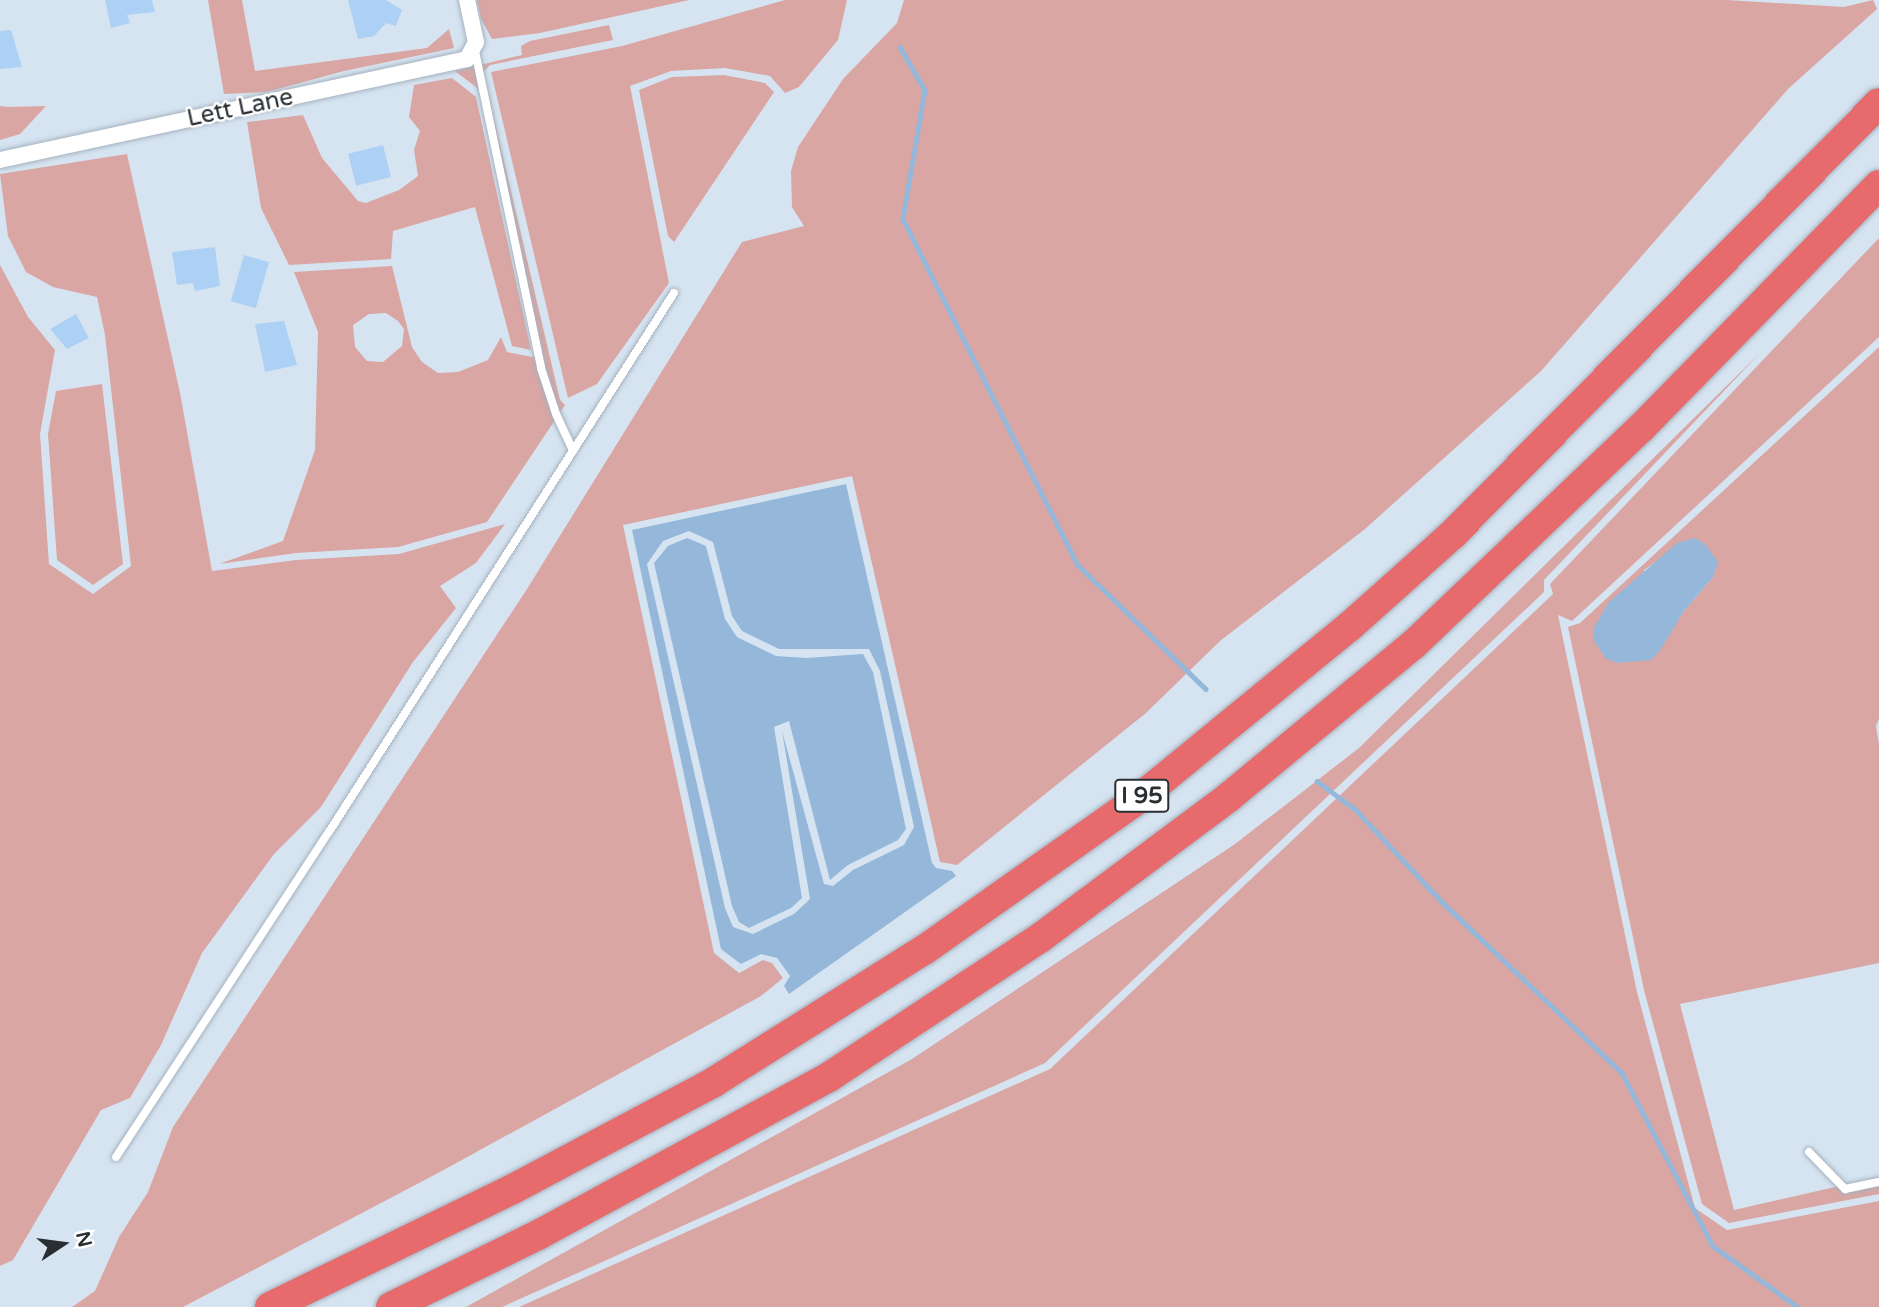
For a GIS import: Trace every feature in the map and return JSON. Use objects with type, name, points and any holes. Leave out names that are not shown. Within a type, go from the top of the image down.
[{"type":"highway","name":"I 95","points":[[270,1307],[513,1189],[714,1082],[924,950],[1141,797],[1349,627],[1452,535],[1879,103]]},
{"type":"highway","name":"I 95","points":[[391,1307],[552,1228],[829,1077],[1040,938],[1229,797],[1413,645],[1641,428],[1879,185]]},
{"type":"street","points":[[467,0],[475,48]]},
{"type":"street","name":"Lett Lane","points":[[0,160],[467,59],[475,48]]},
{"type":"lane","points":[[475,48],[541,368],[556,414],[573,450]]},
{"type":"lane","points":[[116,1157],[329,832],[674,293]]},
{"type":"lane","points":[[1809,1152],[1845,1189],[1879,1182]]},
{"type":"shaded area","points":[[208,0],[242,0],[255,71],[427,48],[449,29],[454,48],[344,71],[267,92],[224,94]]},
{"type":"shaded area","points":[[477,0],[689,0],[540,33],[492,39],[481,19]]},
{"type":"shaded area","points":[[785,0],[847,0],[838,40],[799,87],[785,93],[770,76],[725,68],[671,71],[630,86],[669,283],[597,384],[568,398],[491,72],[622,46]]},
{"type":"shaded area","points":[[904,0],[1727,0],[1844,7],[1873,0],[1877,9],[1788,89],[1541,371],[1365,529],[1220,641],[1146,713],[957,865],[940,862],[852,476],[623,525],[714,953],[739,973],[763,960],[772,963],[783,978],[761,996],[440,1172],[183,1307],[72,1307],[95,1291],[119,1237],[148,1192],[173,1127],[527,589],[742,242],[804,226],[792,207],[791,171],[798,147],[843,79],[897,23]]},
{"type":"shaded area","points":[[609,25],[613,40],[490,65],[483,72],[560,400],[565,405],[487,522],[398,547],[296,553],[219,564],[283,541],[315,450],[318,332],[294,272],[392,266],[412,347],[422,362],[438,373],[458,372],[488,360],[501,337],[507,352],[532,357],[538,353],[481,91],[455,71],[522,55],[521,46],[530,41]],"holes":[[[386,313],[404,329],[402,346],[383,362],[367,361],[355,347],[353,325],[369,314]]]},
{"type":"shaded area","points":[[724,75],[765,83],[774,92],[674,242],[668,236],[639,90],[672,77]]},
{"type":"shaded area","points":[[452,78],[476,97],[531,350],[512,346],[475,207],[393,231],[391,259],[289,265],[261,208],[247,122],[303,115],[322,158],[358,201],[366,203],[399,190],[418,176],[414,150],[420,131],[409,117],[414,85]]},
{"type":"shaded area","points":[[0,106],[46,106],[20,134],[0,140]]},
{"type":"shaded area","points":[[127,154],[180,393],[212,571],[296,560],[399,554],[505,524],[476,563],[440,586],[456,608],[413,662],[321,807],[274,854],[202,953],[161,1045],[130,1098],[101,1110],[13,1260],[0,1266],[0,265],[28,317],[55,350],[40,434],[49,564],[93,594],[131,566],[105,335],[97,297],[53,287],[26,272],[8,236],[0,174]]},
{"type":"shaded area","points":[[1879,238],[1879,337],[1572,621],[1558,615],[1637,992],[1695,1208],[1727,1230],[1879,1201],[1879,1307],[519,1307],[1050,1069],[1553,594],[1550,584]]},
{"type":"shaded area","points":[[1879,347],[1879,719],[1876,726],[1879,744],[1879,963],[1680,1004],[1734,1210],[1879,1177],[1879,1194],[1729,1223],[1702,1204],[1644,990],[1568,627],[1580,623]],"holes":[[[1660,559],[1713,577],[1684,611],[1651,660],[1644,570]]]},
{"type":"shaded area","points":[[1761,352],[1544,580],[1544,592],[1045,1063],[502,1307],[466,1307],[912,1059],[1235,844],[1359,748]]},
{"type":"shaded area","points":[[102,384],[123,564],[93,585],[57,560],[48,434],[56,391]]},
{"type":"water","points":[[846,484],[932,863],[936,868],[952,871],[956,876],[789,994],[784,986],[790,976],[777,958],[761,954],[741,964],[721,949],[632,530]],"holes":[[[689,531],[713,542],[732,616],[742,631],[779,649],[869,649],[880,671],[914,827],[904,845],[853,870],[833,886],[824,884],[782,731],[810,899],[794,914],[753,934],[733,927],[725,908],[647,564],[663,541]]]},
{"type":"water","points":[[687,538],[706,546],[725,619],[737,637],[776,656],[806,658],[863,654],[873,672],[906,829],[898,840],[848,865],[830,880],[789,721],[774,727],[802,898],[791,908],[749,928],[739,922],[732,906],[654,563],[668,546]]},
{"type":"water","points":[[1695,538],[1705,544],[1718,562],[1713,577],[1684,611],[1659,652],[1651,660],[1619,663],[1606,659],[1593,639],[1593,629],[1609,602],[1677,543]]},
{"type":"building","points":[[105,0],[152,0],[155,12],[127,15],[130,23],[111,28]]},
{"type":"building","points":[[348,0],[386,0],[402,10],[396,26],[386,23],[374,36],[358,39]]},
{"type":"building","points":[[11,30],[22,67],[0,69],[0,31]]},
{"type":"building","points":[[383,145],[391,177],[356,186],[348,154]]},
{"type":"building","points":[[215,247],[220,286],[195,291],[193,283],[177,285],[172,252]]},
{"type":"building","points":[[244,255],[269,262],[256,308],[231,301]]},
{"type":"building","points":[[76,314],[89,338],[67,349],[50,329]]},
{"type":"building","points":[[284,321],[297,365],[265,372],[255,324]]},
{"type":"waterway","points":[[900,47],[925,90],[903,219],[1078,565],[1206,689]]},
{"type":"waterway","points":[[1317,781],[1356,810],[1442,902],[1622,1073],[1713,1246],[1798,1307]]}]
